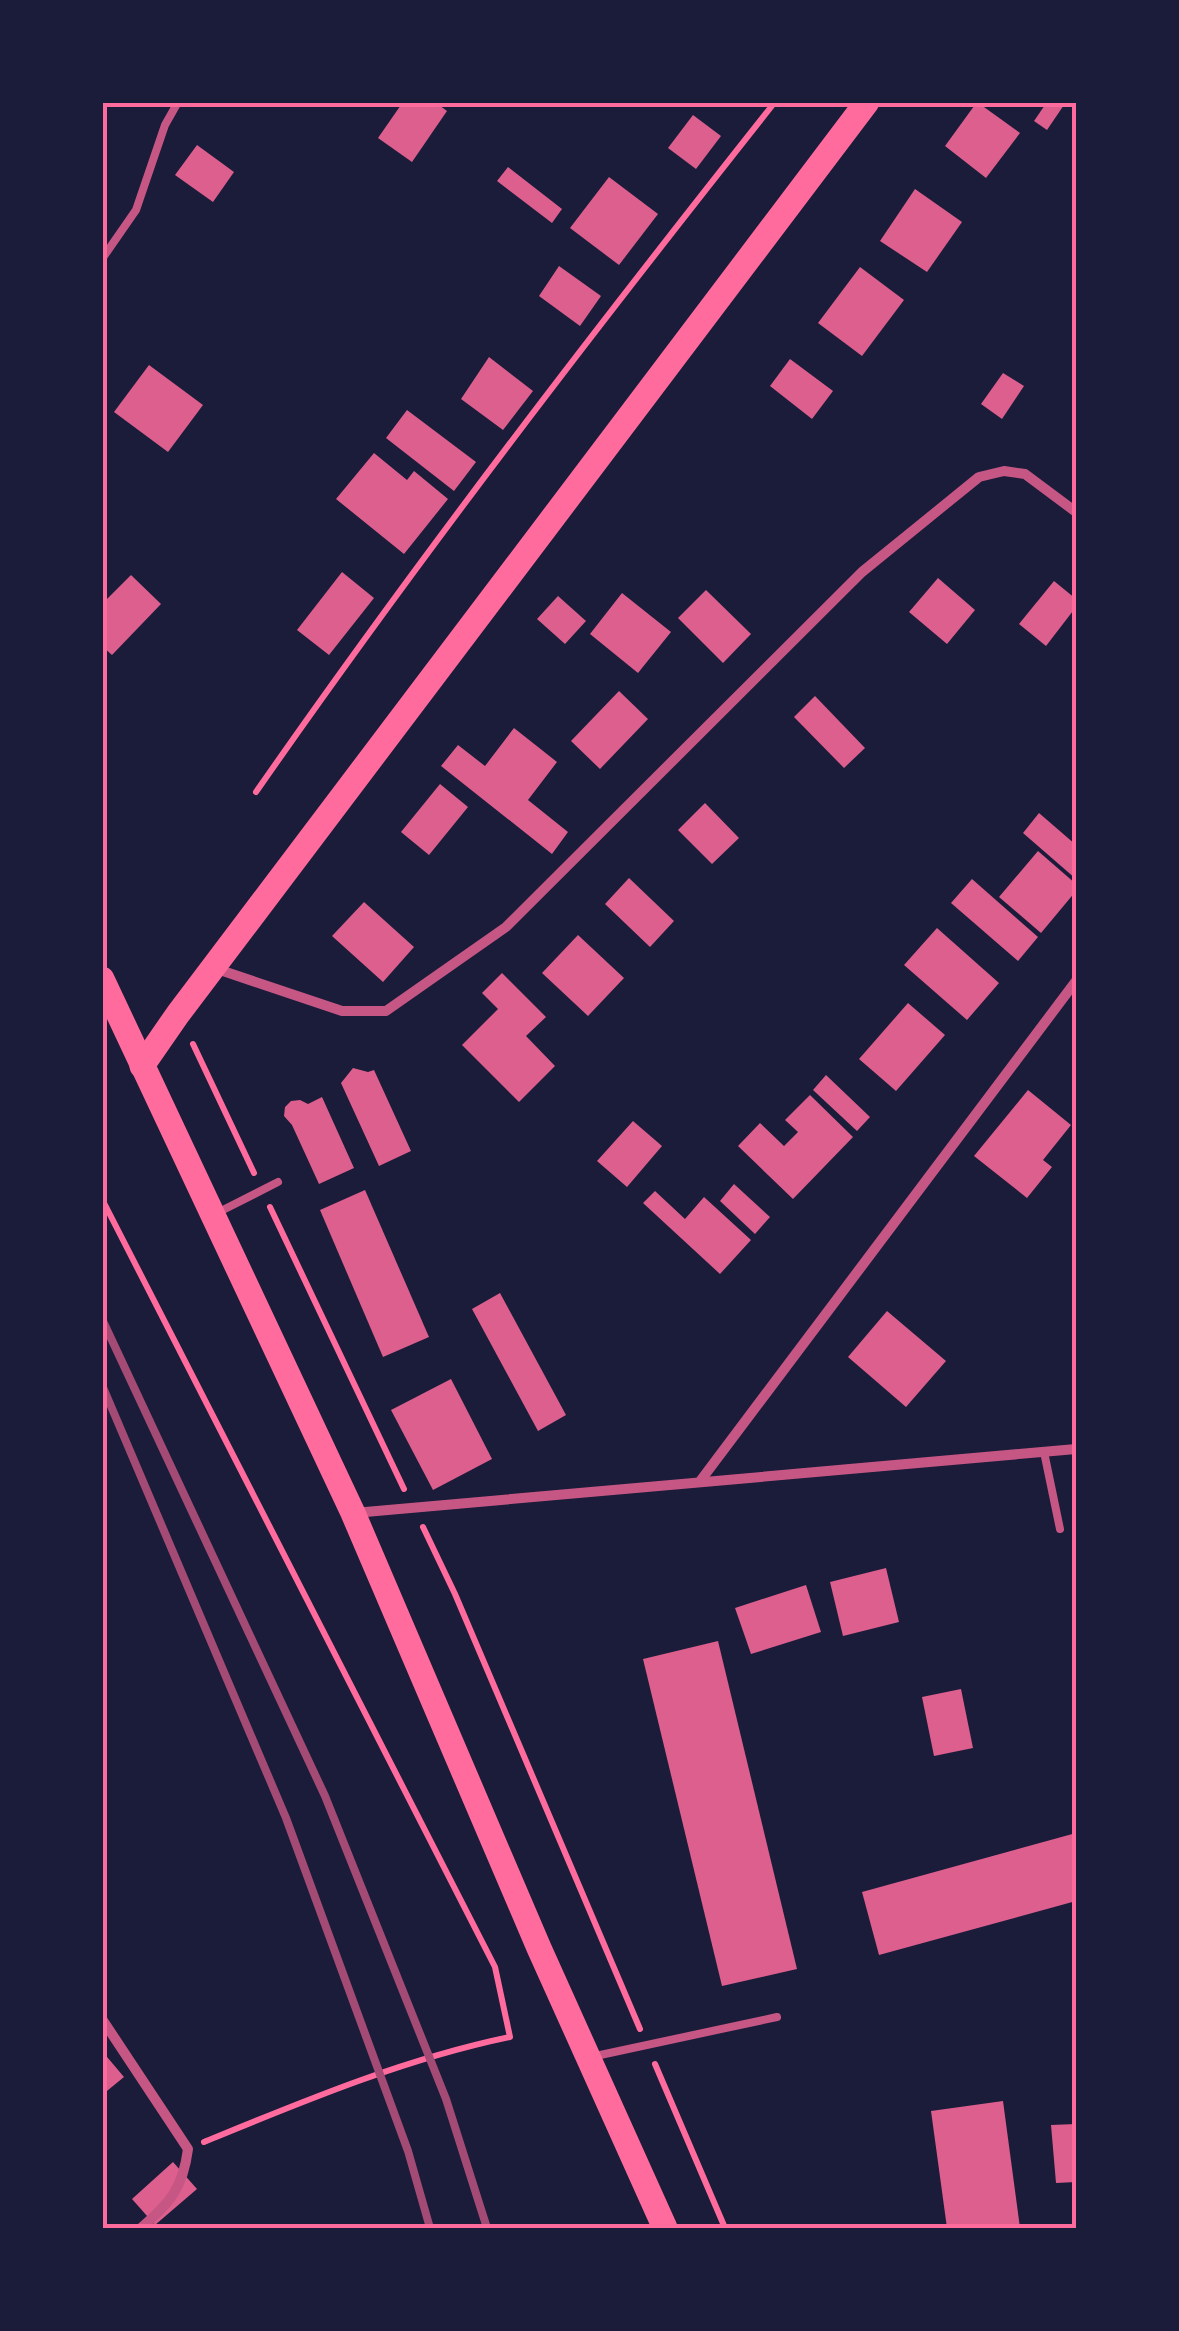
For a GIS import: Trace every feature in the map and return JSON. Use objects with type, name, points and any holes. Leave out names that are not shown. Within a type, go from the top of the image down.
[{"type":"highway","points":[[142,1066],[867,102]]},
{"type":"highway","points":[[102,979],[353,1513],[664,2228]]},
{"type":"street","points":[[213,968],[342,1011],[386,1011],[506,927],[862,572],[979,476],[1004,471],[1025,474],[1076,512]]},
{"type":"street","points":[[701,1480],[1076,981]]},
{"type":"street","points":[[353,1513],[1076,1449]]},
{"type":"street","points":[[102,2019],[188,2149],[184,2174],[168,2205],[141,2228]]},
{"type":"lane","points":[[102,259],[136,210],[165,125],[178,102]]},
{"type":"lane","points":[[212,1215],[278,1182]]},
{"type":"lane","points":[[1044,1452],[1060,1528]]},
{"type":"lane","points":[[588,2058],[777,2017]]},
{"type":"path","points":[[256,792],[368,632],[560,374],[775,102]]},
{"type":"path","points":[[178,1014],[455,1594],[725,2228]]},
{"type":"path","points":[[102,1199],[495,1968],[510,2037],[456,2048],[339,2087],[188,2149]]},
{"type":"building","points":[[403,102],[435,102],[447,111],[412,162],[378,138]]},
{"type":"building","points":[[977,102],[1020,133],[986,178],[945,146]]},
{"type":"building","points":[[1047,102],[1066,102],[1047,130],[1034,121]]},
{"type":"building","points":[[693,115],[721,136],[696,169],[668,148]]},
{"type":"building","points":[[197,145],[234,172],[213,202],[175,175]]},
{"type":"building","points":[[508,167],[562,209],[552,223],[497,181]]},
{"type":"building","points":[[609,177],[658,214],[619,265],[570,228]]},
{"type":"building","points":[[915,189],[962,222],[927,272],[880,241]]},
{"type":"building","points":[[559,266],[601,296],[580,326],[539,296]]},
{"type":"building","points":[[860,267],[904,300],[862,356],[818,323]]},
{"type":"building","points":[[489,357],[533,391],[503,430],[461,399]]},
{"type":"building","points":[[790,359],[833,391],[812,419],[770,386]]},
{"type":"building","points":[[149,365],[203,405],[168,452],[114,412]]},
{"type":"building","points":[[1003,373],[1024,386],[1002,419],[981,404]]},
{"type":"building","points":[[407,410],[476,462],[454,491],[386,438]]},
{"type":"building","points":[[374,453],[407,480],[414,471],[448,499],[404,554],[336,499]]},
{"type":"building","points":[[342,572],[374,598],[329,655],[297,630]]},
{"type":"building","points":[[131,575],[161,604],[112,655],[102,646],[102,604]]},
{"type":"building","points":[[938,578],[975,610],[947,644],[909,612]]},
{"type":"building","points":[[1054,581],[1076,599],[1076,607],[1046,646],[1019,624]]},
{"type":"building","points":[[706,590],[751,634],[723,663],[678,618]]},
{"type":"building","points":[[622,593],[671,632],[638,673],[590,634]]},
{"type":"building","points":[[558,596],[586,621],[565,644],[537,619]]},
{"type":"building","points":[[619,691],[648,719],[600,769],[571,741]]},
{"type":"building","points":[[815,696],[865,748],[844,768],[794,717]]},
{"type":"building","points":[[514,728],[557,762],[528,800],[568,832],[552,854],[441,766],[458,745],[485,766]]},
{"type":"building","points":[[440,784],[468,807],[429,855],[401,832]]},
{"type":"building","points":[[705,803],[739,838],[712,864],[678,830]]},
{"type":"building","points":[[1039,813],[1076,845],[1076,879],[1023,833]]},
{"type":"building","points":[[1038,851],[1076,884],[1076,891],[1041,933],[999,897]]},
{"type":"building","points":[[629,878],[674,921],[650,947],[605,904]]},
{"type":"building","points":[[972,879],[1038,937],[1018,961],[951,903]]},
{"type":"building","points":[[364,902],[414,947],[383,982],[332,936]]},
{"type":"building","points":[[937,928],[999,983],[967,1020],[904,965]]},
{"type":"building","points":[[578,935],[624,978],[588,1016],[542,973]]},
{"type":"building","points":[[502,973],[546,1017],[526,1036],[555,1066],[519,1102],[462,1045],[498,1009],[482,993]]},
{"type":"building","points":[[908,1003],[945,1035],[896,1091],[859,1059]]},
{"type":"building","points":[[353,1068],[374,1070],[411,1151],[379,1166],[341,1083]]},
{"type":"building","points":[[826,1075],[870,1117],[857,1131],[813,1090]]},
{"type":"building","points":[[1028,1090],[1071,1125],[1043,1160],[1052,1167],[1027,1198],[974,1156]]},
{"type":"building","points":[[810,1095],[853,1137],[793,1199],[738,1146],[760,1123],[784,1146],[798,1132],[785,1120]]},
{"type":"building","points":[[322,1097],[354,1168],[319,1184],[284,1116],[291,1101],[308,1104]]},
{"type":"building","points":[[633,1121],[662,1146],[627,1187],[597,1161]]},
{"type":"building","points":[[734,1184],[770,1217],[755,1234],[720,1201]]},
{"type":"building","points":[[365,1190],[429,1337],[383,1357],[320,1210]]},
{"type":"building","points":[[655,1191],[685,1219],[704,1197],[751,1240],[720,1274],[643,1203]]},
{"type":"building","points":[[500,1293],[566,1415],[538,1431],[472,1309]]},
{"type":"building","points":[[887,1311],[946,1361],[906,1407],[848,1357]]},
{"type":"building","points":[[451,1379],[492,1459],[433,1490],[391,1410]]},
{"type":"building","points":[[886,1568],[899,1622],[843,1636],[830,1582]]},
{"type":"building","points":[[806,1585],[821,1632],[751,1654],[735,1608]]},
{"type":"building","points":[[718,1641],[797,1969],[722,1986],[643,1659]]},
{"type":"building","points":[[961,1689],[973,1748],[934,1756],[922,1697]]},
{"type":"building","points":[[1076,1833],[1076,1901],[879,1955],[862,1892]]},
{"type":"building","points":[[102,2051],[124,2077],[102,2095]]},
{"type":"building","points":[[1003,2101],[1020,2228],[947,2228],[931,2111]]},
{"type":"building","points":[[1076,2124],[1076,2182],[1056,2183],[1051,2125]]},
{"type":"building","points":[[173,2162],[197,2189],[155,2225],[132,2199]]},
{"type":"railway","points":[[102,1319],[325,1796],[446,2099],[487,2228]]},
{"type":"railway","points":[[102,1385],[286,1818],[408,2151],[430,2228]]}]
